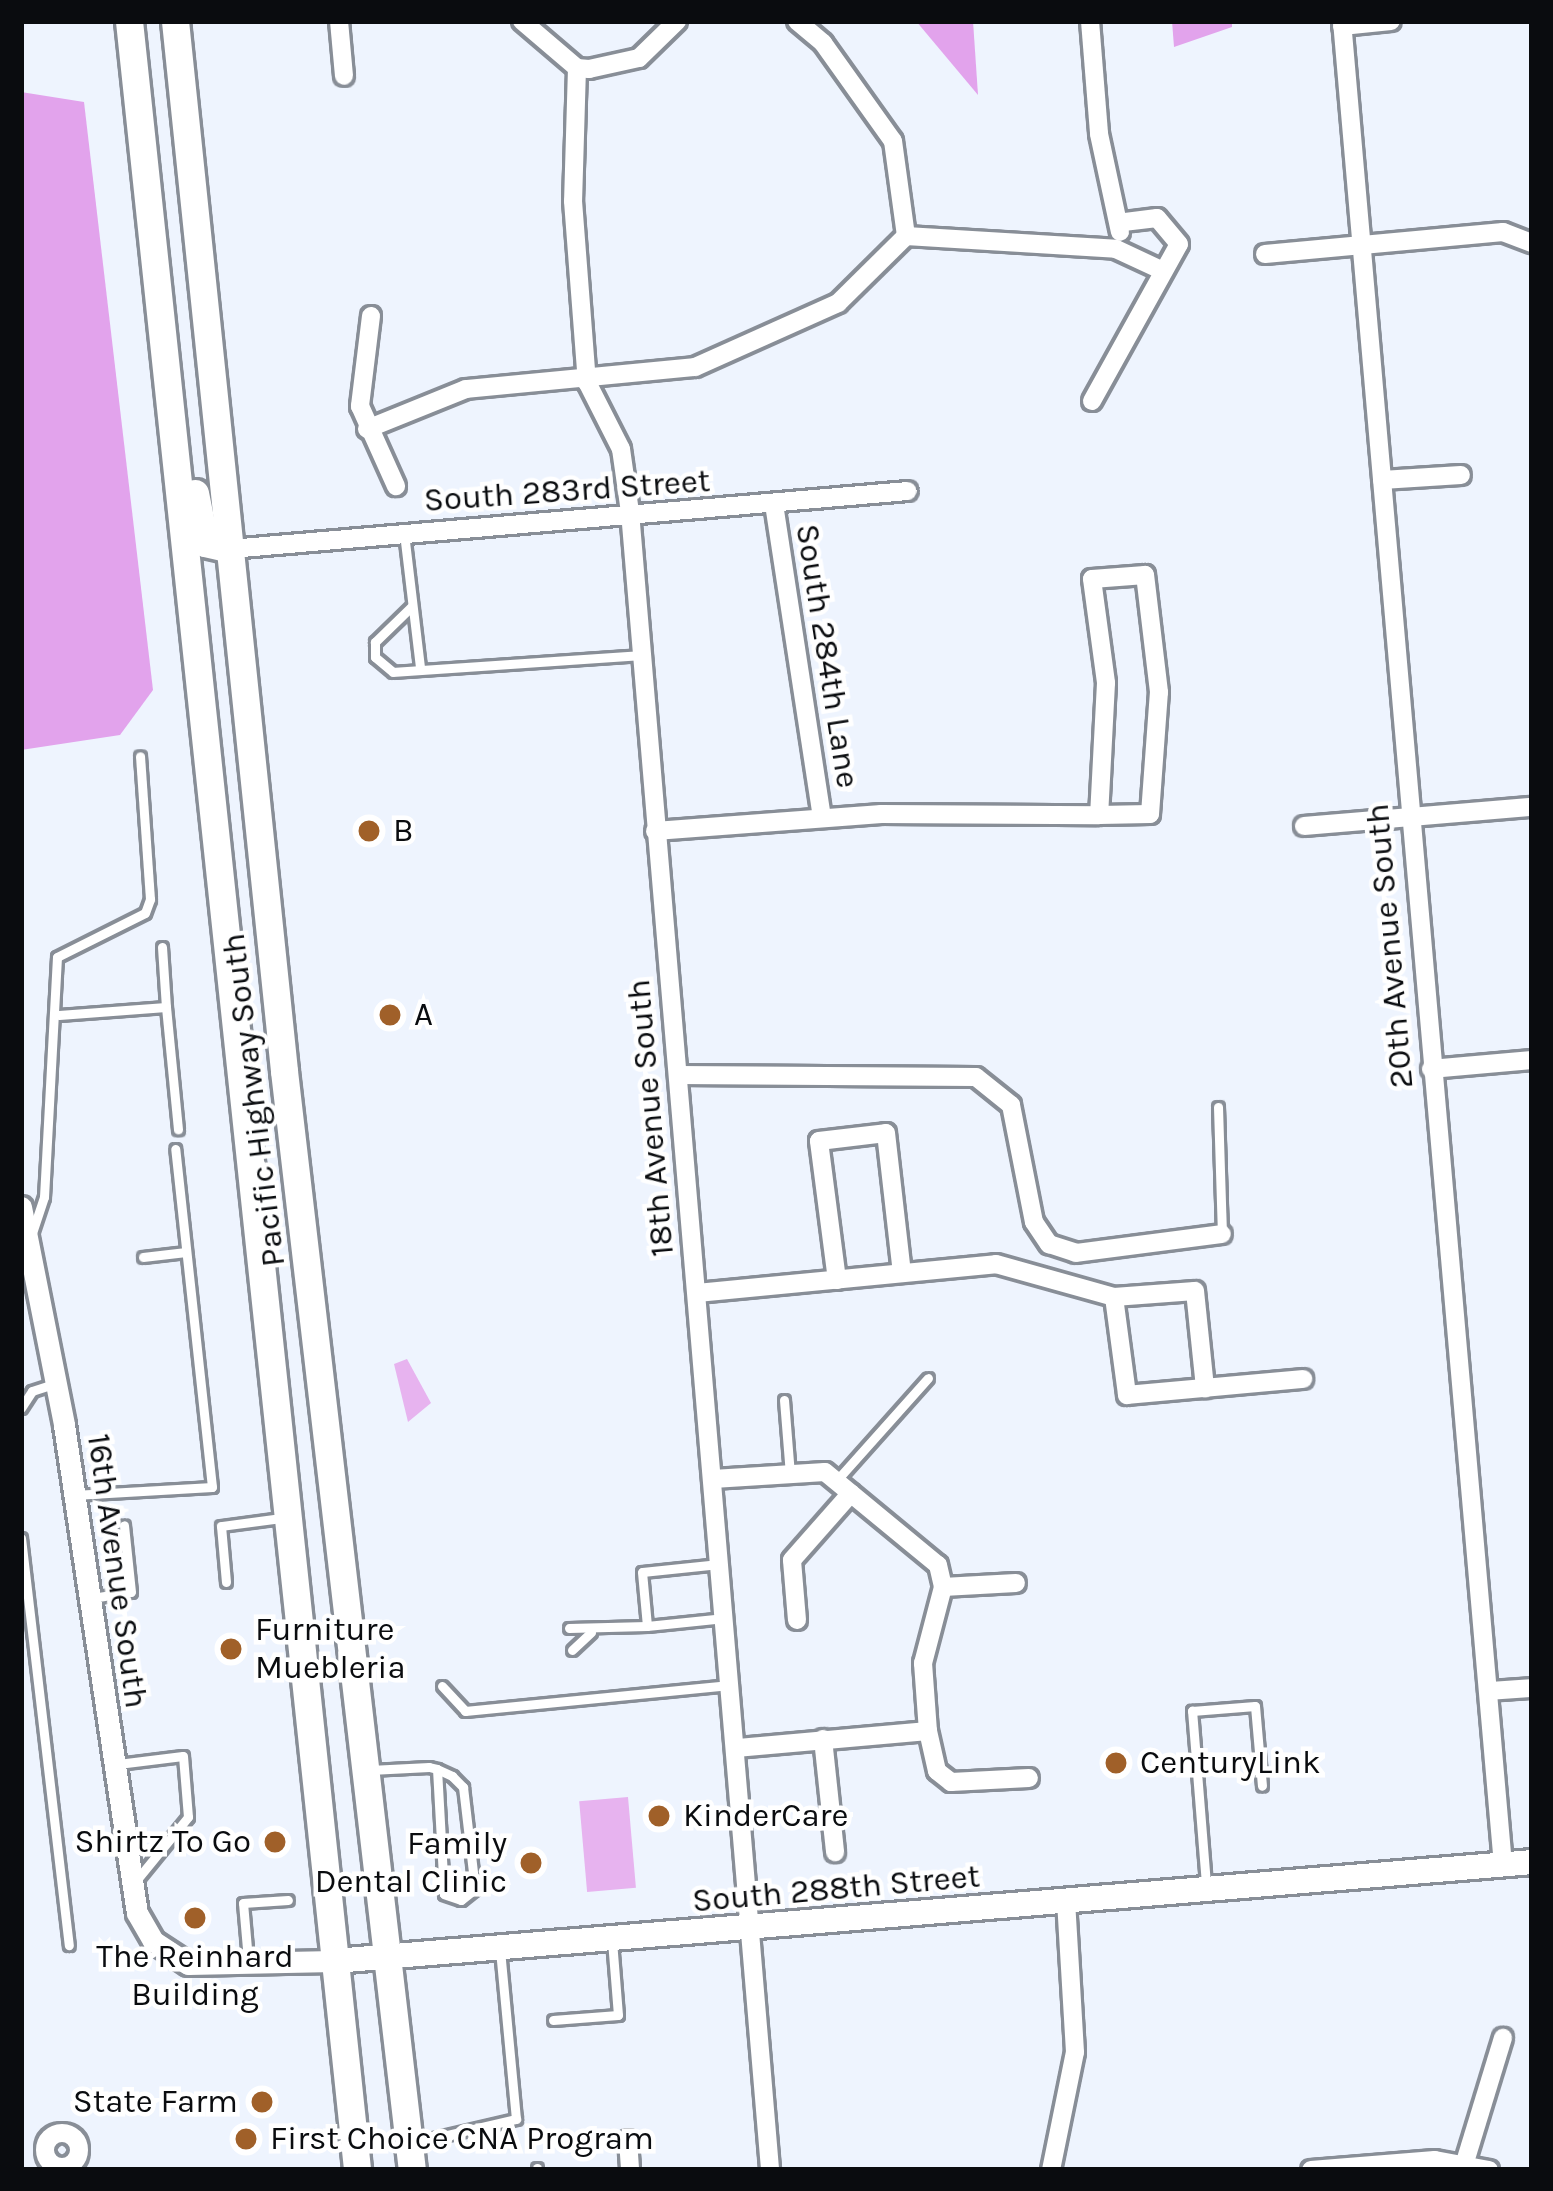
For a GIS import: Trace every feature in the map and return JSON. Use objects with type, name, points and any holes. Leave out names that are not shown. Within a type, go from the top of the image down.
[{"type":"main road","name":"Pacific Highway South","points":[[129,21],[357,2170]]},
{"type":"main road","name":"Pacific Highway South","points":[[175,21],[411,2157]]},
{"type":"main road","points":[[168,397],[206,543],[230,549]]},
{"type":"main road","name":"South 288th Street","points":[[334,1961],[749,1931],[1532,1862]]},
{"type":"street","points":[[339,21],[344,76]]},
{"type":"street","points":[[522,21],[577,68],[630,63],[677,21]]},
{"type":"street","points":[[367,429],[466,389],[587,382],[695,367],[825,310],[856,290],[906,236],[902,158],[823,43],[797,21]]},
{"type":"street","points":[[1090,21],[1102,152],[1123,222],[1116,249]]},
{"type":"street","points":[[1342,24],[1391,21]]},
{"type":"street","name":"20th Avenue South","points":[[1342,24],[1503,1865]]},
{"type":"street","name":"18th Avenue South","points":[[577,68],[573,201],[587,382],[621,449],[630,512],[770,2170]]},
{"type":"street","points":[[1092,401],[1179,244],[1168,222],[1123,222]]},
{"type":"street","points":[[1264,254],[1503,232],[1532,243]]},
{"type":"street","points":[[906,236],[1116,249],[1161,270]]},
{"type":"street","points":[[371,316],[360,406],[396,485]]},
{"type":"street","points":[[1382,480],[1461,475]]},
{"type":"street","name":"South 283rd Street","points":[[230,549],[908,491]]},
{"type":"street","name":"South 284th Lane","points":[[774,504],[822,817]]},
{"type":"street","name":"South 284th Lane","points":[[655,831],[822,817],[1150,814],[1159,692],[1145,575],[1092,579],[1106,683],[1099,814]]},
{"type":"street","points":[[1304,826],[1532,807]]},
{"type":"street","points":[[1431,1069],[1532,1060]]},
{"type":"street","points":[[678,1076],[976,1078],[1011,1105],[1034,1222],[1049,1244],[1076,1253],[1222,1234]]},
{"type":"street","points":[[838,1280],[819,1141],[886,1133],[902,1274]]},
{"type":"street","name":"16th Avenue South","points":[[21,1208],[74,1495],[130,1887],[153,1941]]},
{"type":"street","points":[[697,1293],[996,1264],[1114,1297],[1195,1291],[1205,1388]]},
{"type":"street","points":[[1114,1297],[1126,1395],[1303,1379]]},
{"type":"street","points":[[713,1479],[825,1472],[938,1565],[943,1587],[923,1664],[928,1731],[937,1771],[951,1782],[1029,1778]]},
{"type":"street","points":[[796,1620],[792,1559],[843,1487]]},
{"type":"street","points":[[943,1587],[1016,1583]]},
{"type":"street","points":[[1489,1691],[1532,1688]]},
{"type":"street","points":[[736,1748],[928,1731]]},
{"type":"street","points":[[823,1739],[835,1852]]},
{"type":"street","points":[[1052,2170],[1076,2051],[1066,1902]]},
{"type":"street","name":"South 288th Street","points":[[153,1941],[188,1964],[248,1967],[334,1961]]},
{"type":"street","points":[[1465,2162],[1503,2038]]},
{"type":"street","points":[[628,2140],[630,2170]]},
{"type":"street","points":[[1311,2170],[1465,2162],[1489,2170]]},
{"type":"lane","points":[[404,533],[420,668]]},
{"type":"lane","points":[[412,606],[382,632],[375,657],[393,672],[641,655]]},
{"type":"lane","points":[[28,1246],[44,1197],[59,1015],[54,973],[65,946],[145,913],[150,898],[140,756]]},
{"type":"lane","points":[[162,947],[178,1129]]},
{"type":"lane","points":[[59,1015],[166,1006]]},
{"type":"lane","points":[[1218,1107],[1222,1234]]},
{"type":"lane","points":[[74,1495],[212,1487],[175,1149]]},
{"type":"lane","points":[[143,1257],[186,1252]]},
{"type":"lane","points":[[843,1487],[928,1378]]},
{"type":"lane","points":[[21,1408],[32,1391],[56,1383]]},
{"type":"lane","points":[[784,1400],[790,1474]]},
{"type":"lane","points":[[226,1582],[221,1526],[287,1517]]},
{"type":"lane","points":[[87,1599],[130,1592],[124,1525]]},
{"type":"lane","points":[[21,1538],[69,1945]]},
{"type":"lane","points":[[647,1626],[641,1572],[720,1563]]},
{"type":"lane","points":[[569,1628],[591,1632],[725,1618]]},
{"type":"lane","points":[[572,1649],[591,1632]]},
{"type":"lane","points":[[442,1686],[464,1711],[731,1684]]},
{"type":"lane","points":[[1206,1890],[1192,1711],[1256,1706],[1262,1786]]},
{"type":"lane","points":[[110,1766],[183,1756],[188,1817],[130,1887]]},
{"type":"lane","points":[[370,1770],[437,1769],[463,1787],[475,1889],[460,1900],[444,1894],[437,1769]]},
{"type":"lane","points":[[248,1967],[243,1903],[288,1900]]},
{"type":"lane","points":[[553,2020],[618,2015],[612,1941]]},
{"type":"lane","points":[[411,2157],[516,2119],[500,1950]]},
{"type":"shaded area","points":[[916,21],[973,21],[978,95]]},
{"type":"shaded area","points":[[1172,21],[1232,21],[1232,27],[1174,47]]},
{"type":"shaded area","points":[[21,92],[84,102],[153,690],[120,735],[21,750]]},
{"type":"shaded area","points":[[407,1359],[431,1403],[408,1422],[394,1364]]},
{"type":"shaded area","points":[[628,1797],[636,1888],[587,1892],[579,1801]]},
{"type":"place","name":"B","points":[[369,831]]},
{"type":"place","name":"A","points":[[390,1015]]},
{"type":"place","name":"Furniture Muebleria","points":[[231,1649]]},
{"type":"place","name":"CenturyLink","points":[[1116,1763]]},
{"type":"place","name":"KinderCare","points":[[659,1816]]},
{"type":"place","name":"Shirtz To Go","points":[[275,1842]]},
{"type":"place","name":"Family Dental Clinic","points":[[531,1863]]},
{"type":"place","name":"The Reinhard Building","points":[[195,1918]]},
{"type":"place","name":"State Farm","points":[[262,2102]]},
{"type":"place","name":"First Choice CNA Program","points":[[246,2139]]}]
